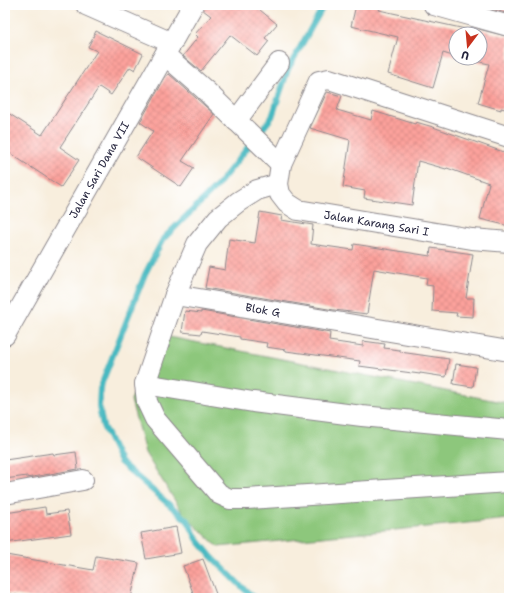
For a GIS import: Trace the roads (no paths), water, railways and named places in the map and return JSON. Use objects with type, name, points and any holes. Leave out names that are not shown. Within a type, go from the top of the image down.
[{"type":"street","points":[[86,5],[168,49],[205,90],[276,159]]},
{"type":"street","name":"Jalan Sari Dana VII","points":[[5,335],[193,5]]},
{"type":"street","points":[[434,5],[509,26]]},
{"type":"street","points":[[236,121],[279,63]]},
{"type":"street","points":[[509,137],[329,79],[319,81],[276,159],[278,184],[258,190],[238,202],[218,218],[197,244],[174,295],[145,384],[147,402],[155,419],[219,494],[230,498],[246,500],[509,482]]},
{"type":"street","name":"Jalan Karang Sari I","points":[[278,184],[280,194],[287,203],[298,210],[472,239],[509,242]]},
{"type":"street","name":"Blok G","points":[[174,295],[509,351]]},
{"type":"street","points":[[145,384],[253,402],[362,416],[509,430]]},
{"type":"street","points":[[5,494],[83,480]]},
{"type":"waterway","points":[[254,598],[211,556],[197,539],[188,521],[120,462],[103,426],[99,407],[100,388],[145,274],[163,239],[217,186],[272,117],[288,69],[324,5]]}]
